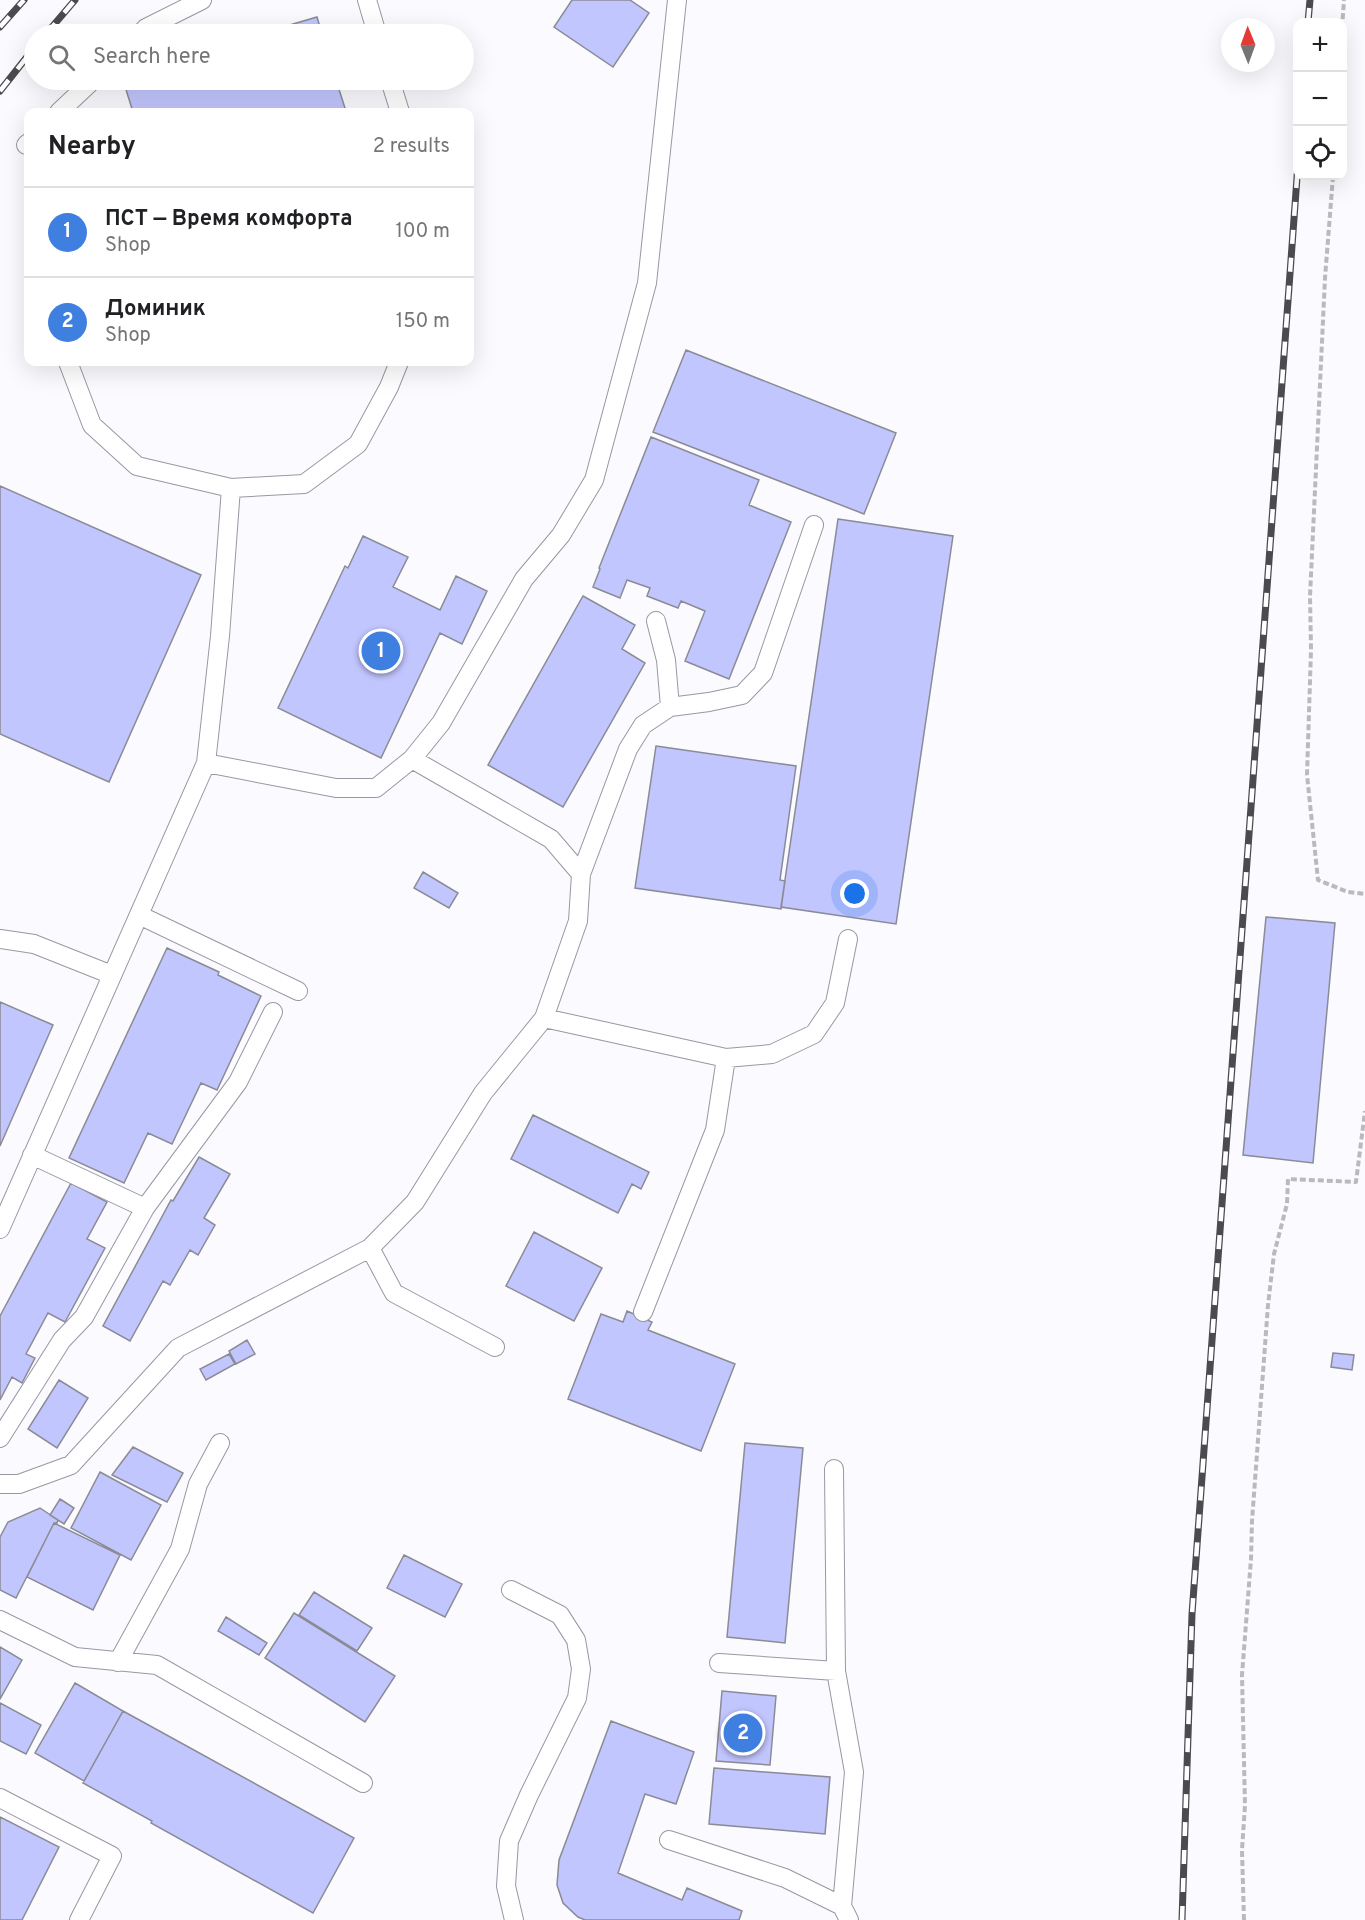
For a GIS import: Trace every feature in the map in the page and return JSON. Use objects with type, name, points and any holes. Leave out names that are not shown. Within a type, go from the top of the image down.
[{"type":"lane","points":[[154,24],[202,0]]},
{"type":"lane","points":[[367,0],[374,24]]},
{"type":"lane","points":[[206,763],[336,788],[376,788],[412,759],[441,723],[524,579],[561,535],[594,480],[647,283],[676,0]]},
{"type":"lane","points":[[63,108],[82,90]]},
{"type":"lane","points":[[393,90],[399,108]]},
{"type":"lane","points":[[70,366],[92,425],[137,466],[231,488],[304,484],[358,444],[389,387],[397,366]]},
{"type":"lane","points":[[0,1229],[206,763],[220,636],[231,488]]},
{"type":"lane","points":[[0,1484],[19,1484],[71,1465],[178,1348],[370,1248],[415,1202],[483,1093],[544,1018],[578,921],[581,874],[628,749],[643,725],[670,708],[742,695],[763,673],[814,525]]},
{"type":"lane","points":[[656,621],[666,660],[670,708]]},
{"type":"lane","points":[[412,759],[551,839],[581,874]]},
{"type":"lane","points":[[139,915],[298,991]]},
{"type":"lane","points":[[0,939],[34,944],[112,975]]},
{"type":"lane","points":[[544,1018],[726,1058],[772,1054],[814,1034],[835,1003],[848,939]]},
{"type":"lane","points":[[0,1438],[62,1340],[84,1317],[145,1208],[238,1082],[273,1012]]},
{"type":"lane","points":[[643,1312],[715,1130],[726,1058]]},
{"type":"lane","points":[[32,1155],[145,1208]]},
{"type":"lane","points":[[370,1248],[394,1293],[495,1347]]},
{"type":"lane","points":[[118,1662],[180,1549],[198,1484],[220,1443]]},
{"type":"lane","points":[[669,1840],[785,1878],[846,1913],[854,1772],[836,1671],[834,1469]]},
{"type":"lane","points":[[511,1590],[560,1615],[576,1640],[581,1668],[577,1698],[509,1841],[506,1886],[514,1920]]},
{"type":"lane","points":[[0,1620],[75,1657],[157,1665],[363,1783]]},
{"type":"lane","points":[[719,1663],[836,1671]]},
{"type":"lane","points":[[0,1798],[112,1856],[79,1920]]},
{"type":"path","points":[[1343,18],[1344,0]]},
{"type":"path","points":[[1334,180],[1325,278],[1312,525],[1307,775],[1318,880],[1348,892],[1365,894]]},
{"type":"path","points":[[1244,1920],[1242,1850],[1245,1805],[1242,1675],[1258,1424],[1274,1254],[1287,1204],[1288,1179],[1356,1182],[1365,1111]]},
{"type":"building","points":[[572,0],[630,0],[649,13],[613,67],[554,27]]},
{"type":"building","points":[[317,17],[319,24],[293,24]]},
{"type":"building","points":[[126,90],[339,90],[345,108],[132,108]]},
{"type":"building","points":[[686,350],[896,433],[864,514],[653,432]]},
{"type":"building","points":[[651,437],[759,480],[749,505],[791,522],[729,679],[685,661],[705,611],[681,601],[678,608],[647,596],[650,588],[627,580],[620,598],[593,587]]},
{"type":"building","points":[[0,486],[201,575],[109,782],[0,734]]},
{"type":"building","points":[[838,519],[953,536],[896,924],[781,907]]},
{"type":"building","points":[[363,536],[408,557],[393,587],[440,610],[456,576],[487,591],[462,644],[440,633],[381,758],[278,708],[345,566],[348,568]]},
{"type":"building","points":[[583,596],[635,625],[622,649],[645,663],[563,807],[488,765]]},
{"type":"building","points":[[656,746],[796,766],[780,880],[785,881],[781,909],[635,888]]},
{"type":"building","points":[[423,872],[458,893],[449,908],[414,888]]},
{"type":"building","points":[[1266,917],[1335,923],[1313,1163],[1243,1155]]},
{"type":"building","points":[[167,948],[219,972],[218,975],[261,996],[217,1090],[201,1083],[172,1144],[148,1133],[124,1183],[69,1158]]},
{"type":"building","points":[[0,1002],[53,1025],[0,1146]]},
{"type":"building","points":[[533,1115],[649,1172],[641,1189],[632,1184],[618,1213],[511,1159]]},
{"type":"building","points":[[199,1157],[230,1174],[204,1218],[215,1225],[198,1255],[190,1250],[170,1285],[163,1281],[130,1341],[103,1326],[171,1200],[173,1201]]},
{"type":"building","points":[[71,1183],[107,1202],[87,1239],[105,1248],[65,1322],[48,1313],[26,1354],[35,1358],[22,1383],[12,1377],[0,1400],[0,1316]]},
{"type":"building","points":[[534,1232],[602,1268],[574,1321],[506,1286]]},
{"type":"building","points":[[627,1311],[652,1322],[648,1330],[735,1364],[701,1451],[568,1399],[601,1314],[623,1322]]},
{"type":"building","points":[[247,1340],[255,1354],[236,1364],[229,1351]]},
{"type":"building","points":[[1333,1353],[1354,1355],[1352,1370],[1331,1367]]},
{"type":"building","points":[[229,1354],[235,1364],[206,1380],[200,1369]]},
{"type":"building","points":[[59,1380],[88,1398],[57,1448],[28,1429]]},
{"type":"building","points":[[745,1443],[803,1448],[785,1643],[727,1637]]},
{"type":"building","points":[[133,1447],[183,1473],[167,1502],[112,1475]]},
{"type":"building","points":[[100,1472],[161,1505],[131,1560],[71,1528]]},
{"type":"building","points":[[60,1499],[74,1508],[64,1524],[50,1515]]},
{"type":"building","points":[[40,1508],[58,1520],[54,1523],[16,1598],[0,1590],[0,1537],[8,1522]]},
{"type":"building","points":[[54,1523],[120,1555],[93,1610],[27,1577]]},
{"type":"building","points":[[404,1555],[462,1584],[445,1617],[387,1588]]},
{"type":"building","points":[[314,1592],[372,1628],[357,1651],[299,1615]]},
{"type":"building","points":[[294,1613],[395,1676],[365,1722],[265,1658]]},
{"type":"building","points":[[226,1617],[267,1643],[259,1655],[218,1631]]},
{"type":"building","points":[[0,1647],[22,1660],[0,1699]]},
{"type":"building","points":[[75,1683],[123,1711],[84,1781],[35,1753]]},
{"type":"building","points":[[722,1691],[776,1696],[770,1765],[716,1761]]},
{"type":"building","points":[[0,1703],[41,1725],[26,1754],[0,1741]]},
{"type":"building","points":[[123,1711],[354,1838],[313,1913],[83,1783]]},
{"type":"building","points":[[611,1721],[694,1752],[676,1804],[645,1794],[618,1873],[682,1900],[687,1888],[742,1911],[739,1920],[585,1920],[578,1917],[563,1903],[557,1885],[559,1860]]},
{"type":"building","points":[[714,1768],[830,1777],[825,1834],[709,1824]]},
{"type":"building","points":[[0,1817],[59,1847],[22,1920],[0,1920]]},
{"type":"railway","points":[[0,27],[24,0]]},
{"type":"railway","points":[[55,24],[75,0]]},
{"type":"railway","points":[[1308,18],[1310,0]]},
{"type":"railway","points":[[0,91],[24,61]]},
{"type":"railway","points":[[1182,1920],[1192,1614],[1297,180]]},
{"type":"place","name":"ПСТ — Время комфорта","points":[[381,651]]},
{"type":"place","name":"Доминик","points":[[743,1733]]}]
